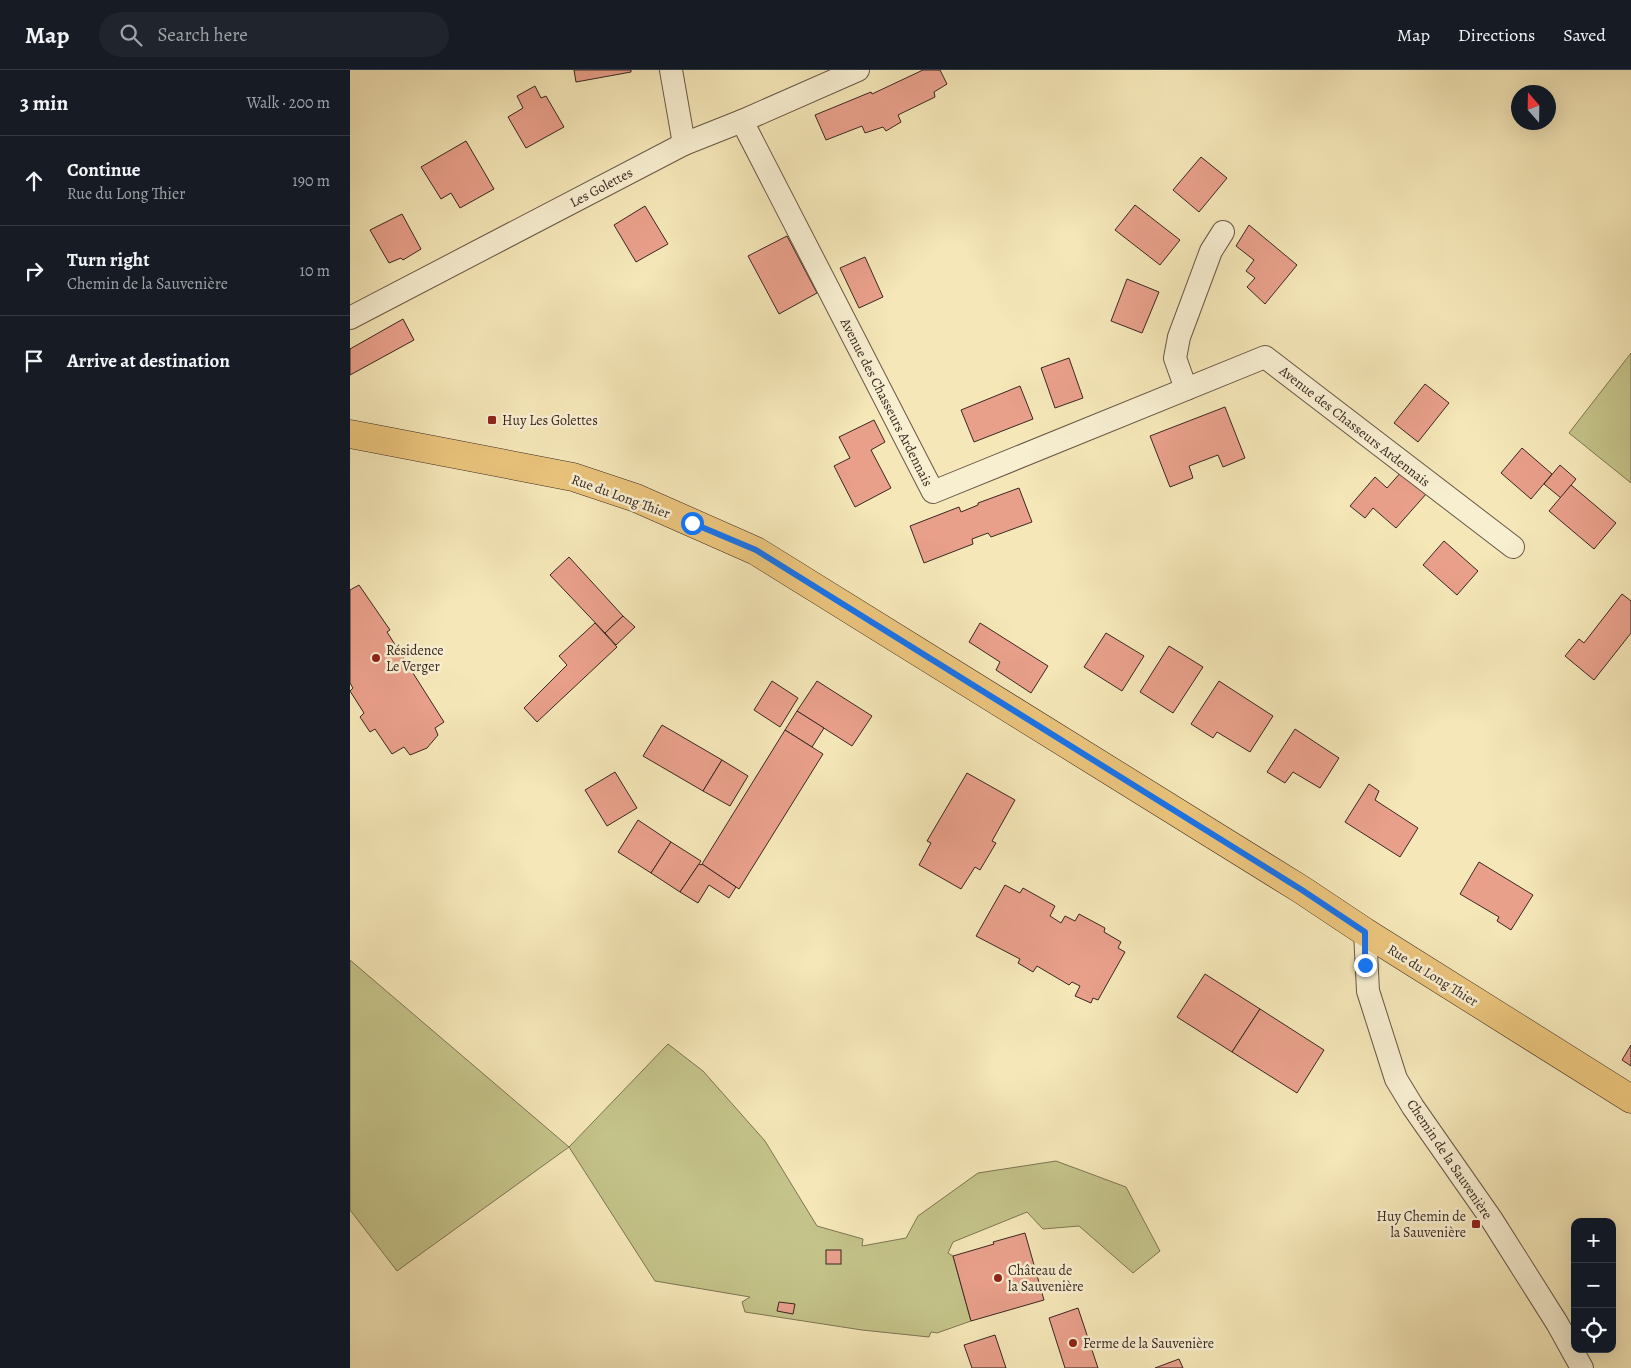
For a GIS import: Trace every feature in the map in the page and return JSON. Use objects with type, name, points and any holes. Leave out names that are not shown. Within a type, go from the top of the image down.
[{"type":"main road","name":"Rue du Long Thier","points":[[350,434],[573,477],[636,498],[756,550],[1302,890],[1365,932],[1631,1099]]},
{"type":"street","points":[[671,70],[684,144]]},
{"type":"street","name":"Les Golettes","points":[[350,318],[684,144],[742,121],[858,70]]},
{"type":"street","name":"Avenue des Chasseurs Ardennais","points":[[742,121],[933,492],[1265,356],[1513,547]]},
{"type":"street","points":[[1186,389],[1175,358],[1179,337],[1211,251],[1223,232]]},
{"type":"street","name":"Chemin de la Sauvenière","points":[[1365,932],[1365,965],[1368,991],[1396,1079],[1413,1107],[1492,1220],[1557,1323],[1582,1368]]},
{"type":"shaded area","points":[[1631,353],[1631,483],[1569,433]]},
{"type":"shaded area","points":[[350,960],[569,1147],[397,1271],[350,1210]]},
{"type":"shaded area","points":[[668,1044],[703,1071],[765,1141],[817,1226],[863,1239],[862,1246],[906,1238],[918,1216],[978,1173],[1056,1161],[1126,1187],[1160,1251],[1133,1273],[1079,1226],[1043,1229],[1027,1212],[953,1242],[948,1253],[953,1256],[971,1321],[937,1333],[931,1332],[929,1337],[862,1330],[745,1312],[742,1302],[750,1297],[655,1281],[569,1147]]},
{"type":"building","points":[[574,70],[631,70],[631,72],[576,82]]},
{"type":"building","points":[[923,70],[940,70],[947,84],[934,92],[935,97],[898,115],[901,122],[886,131],[883,127],[865,133],[862,126],[826,140],[815,115],[871,92],[872,94]]},
{"type":"building","points":[[535,86],[541,98],[546,96],[564,127],[526,148],[508,117],[523,108],[517,96]]},
{"type":"building","points":[[466,141],[494,189],[460,208],[451,193],[441,199],[421,167]]},
{"type":"building","points":[[1201,157],[1227,178],[1199,212],[1173,190]]},
{"type":"building","points":[[1135,205],[1180,240],[1160,265],[1115,230]]},
{"type":"building","points":[[645,206],[668,244],[636,262],[614,225]]},
{"type":"building","points":[[402,214],[421,249],[403,260],[401,258],[389,263],[370,230]]},
{"type":"building","points":[[1249,225],[1297,265],[1265,304],[1247,287],[1255,278],[1246,271],[1254,260],[1236,246]]},
{"type":"building","points":[[787,236],[817,293],[779,314],[748,256]]},
{"type":"building","points":[[865,257],[883,297],[859,308],[840,268]]},
{"type":"building","points":[[1127,279],[1159,292],[1142,333],[1111,321]]},
{"type":"building","points":[[403,319],[414,340],[350,375],[350,349]]},
{"type":"building","points":[[1069,358],[1083,398],[1055,408],[1041,368]]},
{"type":"building","points":[[1425,384],[1449,403],[1418,442],[1394,423]]},
{"type":"building","points":[[1020,386],[1033,419],[974,442],[961,410]]},
{"type":"building","points":[[1225,407],[1245,458],[1223,467],[1218,455],[1189,466],[1193,478],[1170,487],[1150,436]]},
{"type":"building","points":[[874,420],[885,442],[871,450],[891,488],[855,507],[834,466],[850,458],[839,437]]},
{"type":"building","points":[[1522,448],[1552,474],[1531,499],[1501,473]]},
{"type":"building","points":[[1560,465],[1576,479],[1561,498],[1544,484]]},
{"type":"building","points":[[1402,471],[1427,493],[1396,528],[1373,508],[1365,518],[1350,506],[1375,477],[1387,488]]},
{"type":"building","points":[[1571,485],[1616,523],[1594,549],[1549,511]]},
{"type":"building","points":[[1019,488],[1032,522],[991,537],[988,533],[972,539],[973,544],[924,563],[910,526],[959,507],[961,512],[978,505],[978,503]]},
{"type":"building","points":[[1444,541],[1478,571],[1457,595],[1423,565]]},
{"type":"building","points":[[569,557],[623,616],[605,633],[550,575]]},
{"type":"building","name":"Résidence Le Verger","points":[[359,585],[390,630],[387,632],[444,722],[435,728],[438,735],[427,748],[410,755],[404,747],[392,754],[375,729],[370,732],[360,717],[364,713],[350,691],[353,688],[350,683],[350,590]]},
{"type":"building","points":[[1622,594],[1631,601],[1631,633],[1594,680],[1565,656],[1579,639],[1584,643]]},
{"type":"building","points":[[623,616],[635,627],[616,645],[605,633]]},
{"type":"building","points":[[595,623],[617,647],[537,722],[524,708],[567,665],[559,656]]},
{"type":"building","points":[[980,623],[1048,666],[1031,693],[996,670],[1000,662],[969,642]]},
{"type":"building","points":[[1106,633],[1144,656],[1122,691],[1084,667]]},
{"type":"building","points":[[1169,646],[1203,667],[1173,713],[1140,692]]},
{"type":"building","points":[[772,681],[798,698],[780,727],[754,710]]},
{"type":"building","points":[[817,681],[872,716],[852,746],[797,711]]},
{"type":"building","points":[[1219,681],[1273,716],[1250,752],[1217,732],[1213,738],[1191,724]]},
{"type":"building","points":[[797,711],[824,728],[812,747],[785,730]]},
{"type":"building","points":[[662,725],[722,760],[703,791],[643,756]]},
{"type":"building","points":[[1295,729],[1339,758],[1320,788],[1293,772],[1285,783],[1267,772]]},
{"type":"building","points":[[785,730],[823,754],[739,889],[702,864]]},
{"type":"building","points":[[722,760],[748,776],[730,806],[703,791]]},
{"type":"building","points":[[615,772],[637,808],[607,826],[585,790]]},
{"type":"building","points":[[967,773],[1015,800],[992,841],[996,843],[980,870],[975,867],[961,889],[919,865],[931,843],[927,841]]},
{"type":"building","points":[[1369,784],[1379,791],[1375,800],[1418,828],[1400,857],[1345,822]]},
{"type":"building","points":[[638,820],[671,842],[651,873],[618,852]]},
{"type":"building","points":[[671,842],[701,861],[680,892],[651,873]]},
{"type":"building","points":[[1479,862],[1533,895],[1511,930],[1497,921],[1499,917],[1460,894]]},
{"type":"building","points":[[699,864],[702,864],[736,887],[729,898],[709,885],[698,903],[680,892]]},
{"type":"building","points":[[1005,885],[1020,893],[1023,888],[1055,906],[1050,916],[1061,923],[1065,916],[1075,921],[1079,914],[1105,928],[1104,932],[1121,942],[1118,948],[1125,952],[1098,1000],[1093,998],[1091,1003],[1075,996],[1080,986],[1072,982],[1069,985],[1037,966],[1033,972],[1018,963],[1020,959],[976,936]]},
{"type":"building","points":[[1205,974],[1260,1009],[1232,1052],[1177,1017]]},
{"type":"building","points":[[1260,1009],[1324,1050],[1297,1093],[1232,1052]]},
{"type":"building","points":[[1631,1045],[1631,1066],[1622,1060]]},
{"type":"building","name":"Château de la Sauvenière","points":[[1025,1233],[1044,1300],[971,1321],[953,1256]]},
{"type":"building","points":[[826,1250],[841,1250],[841,1264],[826,1264]]},
{"type":"building","points":[[779,1302],[795,1304],[793,1314],[777,1311]]},
{"type":"building","name":"Ferme de la Sauvenière","points":[[1078,1308],[1098,1368],[1065,1368],[1049,1318]]},
{"type":"building","points":[[995,1335],[1006,1368],[972,1368],[964,1345]]},
{"type":"building","points":[[1179,1359],[1183,1368],[1155,1368]]},
{"type":"place","name":"Huy Les Golettes","points":[[492,420]]},
{"type":"place","name":"Résidence Le Verger","points":[[376,658]]},
{"type":"place","name":"Huy Chemin de la Sauvenière","points":[[1476,1224]]},
{"type":"place","name":"Château de la Sauvenière","points":[[998,1278]]},
{"type":"place","name":"Ferme de la Sauvenière","points":[[1073,1343]]},
{"type":"route","points":[[692,523],[756,550],[1302,890],[1365,932],[1365,965]]}]
